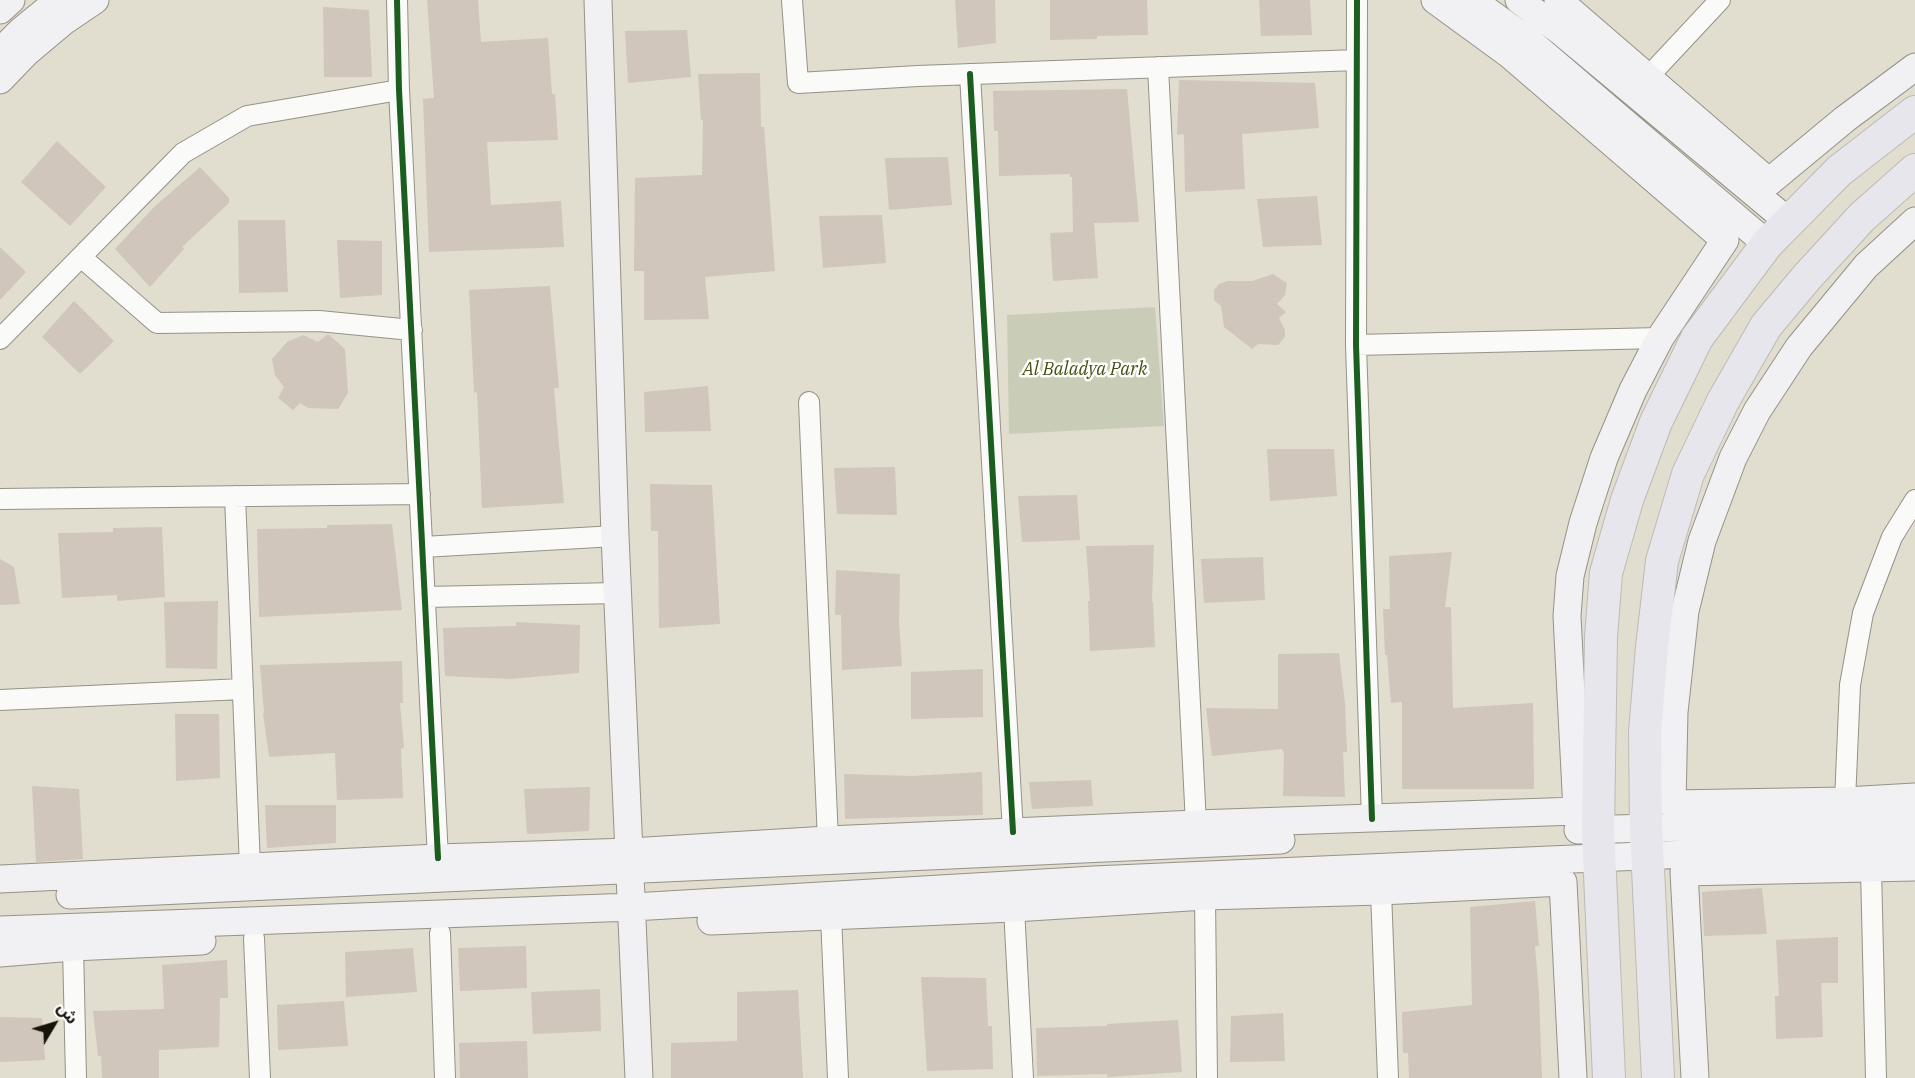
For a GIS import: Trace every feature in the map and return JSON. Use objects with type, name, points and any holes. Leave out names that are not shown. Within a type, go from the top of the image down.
[{"type":"main road","points":[[0,10],[11,0]]},
{"type":"main road","points":[[0,52],[59,0]]},
{"type":"main road","points":[[0,80],[26,53],[64,21],[95,0]]},
{"type":"main road","points":[[598,0],[615,536],[639,1078]]},
{"type":"main road","points":[[0,879],[438,858],[630,861],[828,840],[1577,811],[1567,616],[1570,576],[1582,523],[1604,458],[1633,390],[1660,338],[1725,240],[1509,54],[1435,0]]},
{"type":"main road","points":[[1472,0],[1529,41],[1767,244]]},
{"type":"main road","points":[[1519,0],[1560,31],[1789,222]]},
{"type":"main road","points":[[1558,0],[1769,182],[1845,119],[1915,67]]},
{"type":"main road","points":[[1609,1078],[1599,844],[1601,637],[1606,573],[1627,500],[1656,422],[1697,338],[1767,244],[1839,171],[1915,112]]},
{"type":"main road","points":[[1658,1078],[1647,841],[1645,732],[1662,561],[1688,474],[1723,401],[1766,326],[1862,217],[1915,170]]},
{"type":"main road","points":[[1915,221],[1866,266],[1806,338],[1757,411],[1733,458],[1702,541],[1685,611],[1674,712],[1672,804],[1845,801],[1915,797]]},
{"type":"main road","points":[[0,953],[73,946],[440,933],[1094,880],[1647,841],[1799,824],[1915,817]]},
{"type":"main road","points":[[0,898],[630,861],[1283,840],[1599,844]]},
{"type":"main road","points":[[1647,841],[1915,844]]},
{"type":"main road","points":[[1695,1078],[1684,872],[1915,867]]},
{"type":"main road","points":[[0,930],[633,916],[831,916],[1205,896],[1381,891],[1563,882],[1573,1078]]},
{"type":"street","points":[[397,0],[399,90],[438,858]]},
{"type":"street","points":[[792,0],[798,83],[970,74],[1358,60]]},
{"type":"street","points":[[1357,0],[1356,345],[1372,819]]},
{"type":"street","points":[[1648,76],[1720,0]]},
{"type":"street","points":[[1158,67],[1196,824]]},
{"type":"street","points":[[970,74],[1013,832]]},
{"type":"street","points":[[0,339],[183,153],[247,116],[399,90]]},
{"type":"street","points":[[81,257],[157,323],[319,321],[412,330]]},
{"type":"street","points":[[1356,345],[1660,338]]},
{"type":"street","points":[[809,402],[828,840]]},
{"type":"street","points":[[0,499],[420,494]]},
{"type":"street","points":[[235,496],[250,867]]},
{"type":"street","points":[[1845,801],[1850,685],[1863,613],[1892,537],[1915,500]]},
{"type":"street","points":[[423,547],[615,536]]},
{"type":"street","points":[[425,597],[618,593]]},
{"type":"street","points":[[0,700],[243,689]]},
{"type":"street","points":[[1871,869],[1876,1078]]},
{"type":"street","points":[[1381,891],[1388,1078]]},
{"type":"street","points":[[1205,896],[1207,1078]]},
{"type":"street","points":[[1014,908],[1023,1078]]},
{"type":"street","points":[[831,916],[838,1078]]},
{"type":"street","points":[[440,933],[445,1078]]},
{"type":"street","points":[[254,938],[260,1078]]},
{"type":"street","points":[[73,946],[76,1078]]},
{"type":"green space","name":"Al Baladya Park","points":[[1155,307],[1164,426],[1009,434],[1007,315]]},
{"type":"building","points":[[427,0],[478,0],[481,42],[548,38],[558,140],[487,142],[491,205],[561,201],[564,247],[429,252],[423,99],[434,98]]},
{"type":"building","points":[[955,0],[995,0],[996,43],[958,48]]},
{"type":"building","points":[[1050,0],[1147,0],[1148,35],[1050,40]]},
{"type":"building","points":[[1259,0],[1310,0],[1312,35],[1261,36]]},
{"type":"building","points":[[323,7],[369,10],[372,77],[324,77]]},
{"type":"building","points":[[687,30],[691,77],[628,83],[625,31]]},
{"type":"building","points":[[760,73],[761,127],[764,127],[775,271],[705,277],[709,319],[644,320],[644,271],[634,271],[635,178],[702,175],[703,120],[701,120],[698,74]]},
{"type":"building","points":[[1179,80],[1315,83],[1319,128],[1242,134],[1245,189],[1185,192],[1184,134],[1177,135]]},
{"type":"building","points":[[1127,89],[1139,222],[1094,223],[1098,278],[1053,281],[1050,233],[1073,232],[1072,177],[1070,174],[999,176],[998,131],[994,131],[993,91]]},
{"type":"building","points":[[57,141],[106,187],[70,226],[21,182]]},
{"type":"building","points":[[948,157],[952,205],[889,210],[885,158]]},
{"type":"building","points":[[200,167],[229,198],[229,203],[182,247],[184,249],[150,287],[115,249],[154,207]]},
{"type":"building","points":[[1317,196],[1322,245],[1263,247],[1257,199]]},
{"type":"building","points":[[882,215],[886,263],[823,268],[819,216]]},
{"type":"building","points":[[238,220],[285,220],[288,292],[239,293]]},
{"type":"building","points":[[337,240],[382,241],[382,295],[340,298]]},
{"type":"building","points":[[0,247],[26,272],[0,300]]},
{"type":"building","points":[[1273,274],[1287,283],[1285,295],[1277,304],[1286,312],[1279,318],[1285,330],[1285,337],[1278,345],[1258,344],[1252,349],[1224,327],[1221,306],[1214,300],[1214,290],[1219,284],[1228,281],[1252,281]]},
{"type":"building","points":[[550,286],[559,388],[554,388],[564,503],[482,508],[477,392],[474,393],[469,290]]},
{"type":"building","points":[[74,301],[114,341],[80,374],[42,337]]},
{"type":"building","points":[[328,334],[345,349],[348,393],[338,409],[308,408],[300,403],[293,410],[278,398],[284,387],[275,375],[272,359],[287,342],[303,335],[318,342]]},
{"type":"building","points":[[708,386],[711,431],[645,432],[644,392]]},
{"type":"building","points":[[1267,449],[1334,449],[1337,496],[1270,501]]},
{"type":"building","points":[[895,467],[897,515],[837,514],[834,468]]},
{"type":"building","points":[[650,484],[712,485],[720,624],[659,628],[658,531],[651,531]]},
{"type":"building","points":[[1077,495],[1080,540],[1022,542],[1018,496]]},
{"type":"building","points":[[392,524],[402,610],[259,617],[257,529]]},
{"type":"building","points":[[162,527],[165,597],[117,601],[117,595],[62,598],[58,533],[113,532],[113,528]]},
{"type":"building","points":[[1154,545],[1152,602],[1155,647],[1090,651],[1088,601],[1090,601],[1086,546]]},
{"type":"building","points":[[1452,552],[1445,607],[1451,607],[1453,708],[1533,703],[1534,789],[1402,789],[1402,702],[1391,703],[1387,655],[1385,655],[1383,609],[1390,609],[1389,556]]},
{"type":"building","points":[[1263,557],[1265,600],[1204,603],[1201,559]]},
{"type":"building","points":[[0,559],[14,567],[20,604],[0,605]]},
{"type":"building","points":[[836,570],[900,574],[899,622],[902,666],[842,670],[841,615],[835,615]]},
{"type":"building","points":[[218,601],[217,669],[166,668],[164,602]]},
{"type":"building","points":[[516,622],[580,625],[579,673],[509,679],[445,676],[443,628],[516,626]]},
{"type":"building","points":[[1339,653],[1345,704],[1347,752],[1343,752],[1345,797],[1283,796],[1284,753],[1282,749],[1212,756],[1206,708],[1278,709],[1278,654]]},
{"type":"building","points":[[402,661],[403,703],[400,703],[404,748],[401,749],[403,798],[337,800],[335,753],[269,757],[260,665]]},
{"type":"building","points":[[983,669],[983,717],[911,719],[911,672]]},
{"type":"building","points":[[175,714],[219,714],[220,778],[176,781]]},
{"type":"building","points":[[982,772],[983,815],[845,819],[844,774],[912,776]]},
{"type":"building","points":[[1091,780],[1093,806],[1032,809],[1029,782]]},
{"type":"building","points":[[32,786],[79,789],[83,859],[36,862]]},
{"type":"building","points":[[590,787],[589,831],[527,834],[524,789]]},
{"type":"building","points":[[265,805],[336,805],[336,843],[267,848]]},
{"type":"building","points":[[1762,888],[1767,934],[1704,936],[1702,892]]},
{"type":"building","points":[[1535,901],[1539,946],[1535,946],[1542,1078],[1409,1078],[1408,1053],[1403,1053],[1402,1012],[1472,1005],[1470,907]]},
{"type":"building","points":[[1838,937],[1838,983],[1821,983],[1823,1037],[1776,1039],[1775,996],[1779,996],[1776,940]]},
{"type":"building","points":[[526,946],[527,988],[460,991],[458,948]]},
{"type":"building","points":[[413,948],[417,992],[346,997],[345,952]]},
{"type":"building","points":[[227,960],[228,998],[220,998],[219,1047],[159,1050],[159,1078],[102,1078],[101,1056],[98,1056],[93,1011],[164,1009],[162,965]]},
{"type":"building","points":[[921,977],[986,978],[988,1026],[992,1026],[993,1069],[927,1071]]},
{"type":"building","points":[[600,989],[601,1031],[533,1034],[531,992]]},
{"type":"building","points":[[798,990],[803,1078],[671,1078],[671,1043],[737,1041],[737,992]]},
{"type":"building","points":[[344,1001],[348,1046],[278,1050],[277,1005]]},
{"type":"building","points":[[1283,1013],[1285,1061],[1230,1062],[1231,1016]]},
{"type":"building","points":[[0,1017],[42,1018],[45,1060],[0,1062]]},
{"type":"building","points":[[1178,1020],[1182,1072],[1107,1077],[1107,1074],[1037,1076],[1036,1028],[1107,1026],[1107,1024]]},
{"type":"building","points":[[527,1041],[528,1078],[460,1078],[459,1043]]},
{"type":"cycle path","points":[[397,0],[399,90],[438,858]]},
{"type":"cycle path","points":[[1357,0],[1356,345],[1372,819]]},
{"type":"cycle path","points":[[970,74],[1013,832]]}]
